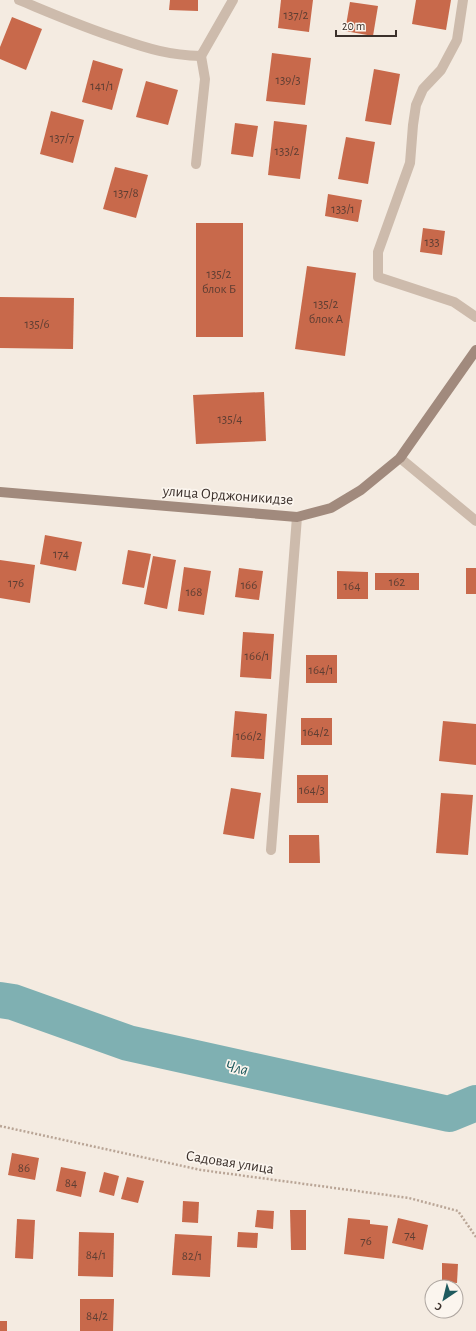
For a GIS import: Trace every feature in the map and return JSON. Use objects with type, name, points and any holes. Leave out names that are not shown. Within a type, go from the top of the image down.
[{"type":"street","points":[[19,0],[84,27],[159,52],[182,56],[201,56]]},
{"type":"street","points":[[196,164],[205,79],[201,56],[234,0]]},
{"type":"street","points":[[463,0],[457,40],[441,70],[423,89],[416,105],[410,163],[378,252],[378,277],[454,302],[476,317]]},
{"type":"street","name":"улица Орджоникидзе","points":[[0,492],[297,516],[331,508],[361,490],[400,458],[476,350]]},
{"type":"street","points":[[400,458],[476,521]]},
{"type":"street","points":[[271,850],[297,516]]},
{"type":"path","name":"Садовая улица","points":[[0,1126],[201,1170],[409,1198],[458,1211],[476,1237]]},
{"type":"building","points":[[170,0],[198,0],[198,11],[169,10]]},
{"type":"building","points":[[281,0],[313,0],[309,32],[278,28]]},
{"type":"building","points":[[416,0],[451,0],[446,30],[412,24]]},
{"type":"building","points":[[350,2],[378,6],[373,36],[345,31]]},
{"type":"building","points":[[12,17],[42,29],[26,70],[0,59],[0,47]]},
{"type":"building","points":[[272,53],[311,58],[305,105],[266,101]]},
{"type":"building","points":[[93,60],[123,69],[112,110],[82,102]]},
{"type":"building","points":[[374,69],[400,74],[391,125],[365,121]]},
{"type":"building","points":[[146,81],[178,90],[168,125],[136,117]]},
{"type":"building","points":[[51,111],[84,120],[73,163],[40,154]]},
{"type":"building","points":[[274,121],[307,125],[300,179],[268,175]]},
{"type":"building","points":[[235,123],[258,126],[253,157],[231,154]]},
{"type":"building","points":[[346,137],[375,142],[368,184],[338,179]]},
{"type":"building","points":[[115,167],[148,175],[136,218],[103,209]]},
{"type":"building","points":[[328,194],[362,200],[358,222],[325,216]]},
{"type":"building","points":[[196,223],[243,223],[243,337],[196,337]]},
{"type":"building","points":[[423,228],[445,231],[442,255],[420,252]]},
{"type":"building","points":[[307,266],[356,273],[345,356],[295,349]]},
{"type":"building","points":[[0,297],[74,298],[73,349],[0,348]]},
{"type":"building","points":[[264,392],[266,441],[196,444],[193,395]]},
{"type":"building","points":[[45,535],[82,542],[76,571],[40,564]]},
{"type":"building","points":[[128,550],[151,554],[144,588],[122,584]]},
{"type":"building","points":[[153,556],[176,560],[167,609],[144,604]]},
{"type":"building","points":[[0,560],[35,565],[30,603],[0,598]]},
{"type":"building","points":[[184,567],[211,571],[204,615],[178,611]]},
{"type":"building","points":[[239,568],[263,571],[259,600],[235,597]]},
{"type":"building","points":[[466,568],[476,568],[476,594],[466,594]]},
{"type":"building","points":[[337,571],[368,572],[368,599],[337,599]]},
{"type":"building","points":[[375,573],[419,573],[419,590],[375,590]]},
{"type":"building","points":[[243,632],[274,634],[271,679],[240,677]]},
{"type":"building","points":[[306,655],[337,655],[337,683],[306,683]]},
{"type":"building","points":[[235,711],[267,714],[264,759],[231,757]]},
{"type":"building","points":[[301,718],[332,718],[332,745],[301,745]]},
{"type":"building","points":[[443,721],[476,724],[476,765],[439,761]]},
{"type":"building","points":[[297,775],[328,775],[328,803],[297,803]]},
{"type":"building","points":[[231,788],[261,793],[254,839],[223,834]]},
{"type":"building","points":[[441,793],[473,795],[468,855],[436,853]]},
{"type":"building","points":[[289,835],[319,835],[320,863],[289,863]]},
{"type":"building","points":[[12,1153],[39,1158],[35,1180],[8,1175]]},
{"type":"building","points":[[61,1167],[86,1172],[81,1197],[56,1191]]},
{"type":"building","points":[[104,1172],[119,1176],[114,1196],[99,1192]]},
{"type":"building","points":[[127,1177],[144,1181],[138,1203],[121,1199]]},
{"type":"building","points":[[183,1201],[199,1202],[198,1223],[182,1222]]},
{"type":"building","points":[[257,1210],[274,1211],[273,1229],[255,1227]]},
{"type":"building","points":[[290,1210],[306,1210],[306,1250],[291,1250]]},
{"type":"building","points":[[348,1218],[370,1220],[370,1224],[388,1226],[384,1259],[344,1254]]},
{"type":"building","points":[[398,1218],[428,1225],[423,1250],[392,1243]]},
{"type":"building","points":[[17,1219],[35,1220],[33,1259],[15,1258]]},
{"type":"building","points":[[79,1232],[114,1233],[113,1277],[78,1276]]},
{"type":"building","points":[[238,1232],[258,1233],[257,1248],[237,1247]]},
{"type":"building","points":[[175,1234],[212,1236],[210,1277],[172,1275]]},
{"type":"building","points":[[442,1263],[458,1264],[457,1279],[442,1279]]},
{"type":"building","points":[[80,1299],[114,1299],[113,1331],[80,1331]]},
{"type":"building","points":[[0,1321],[7,1321],[7,1331],[0,1331]]},
{"type":"waterway","name":"Чла","points":[[0,1000],[13,1002],[128,1043],[449,1114],[476,1103]]}]
